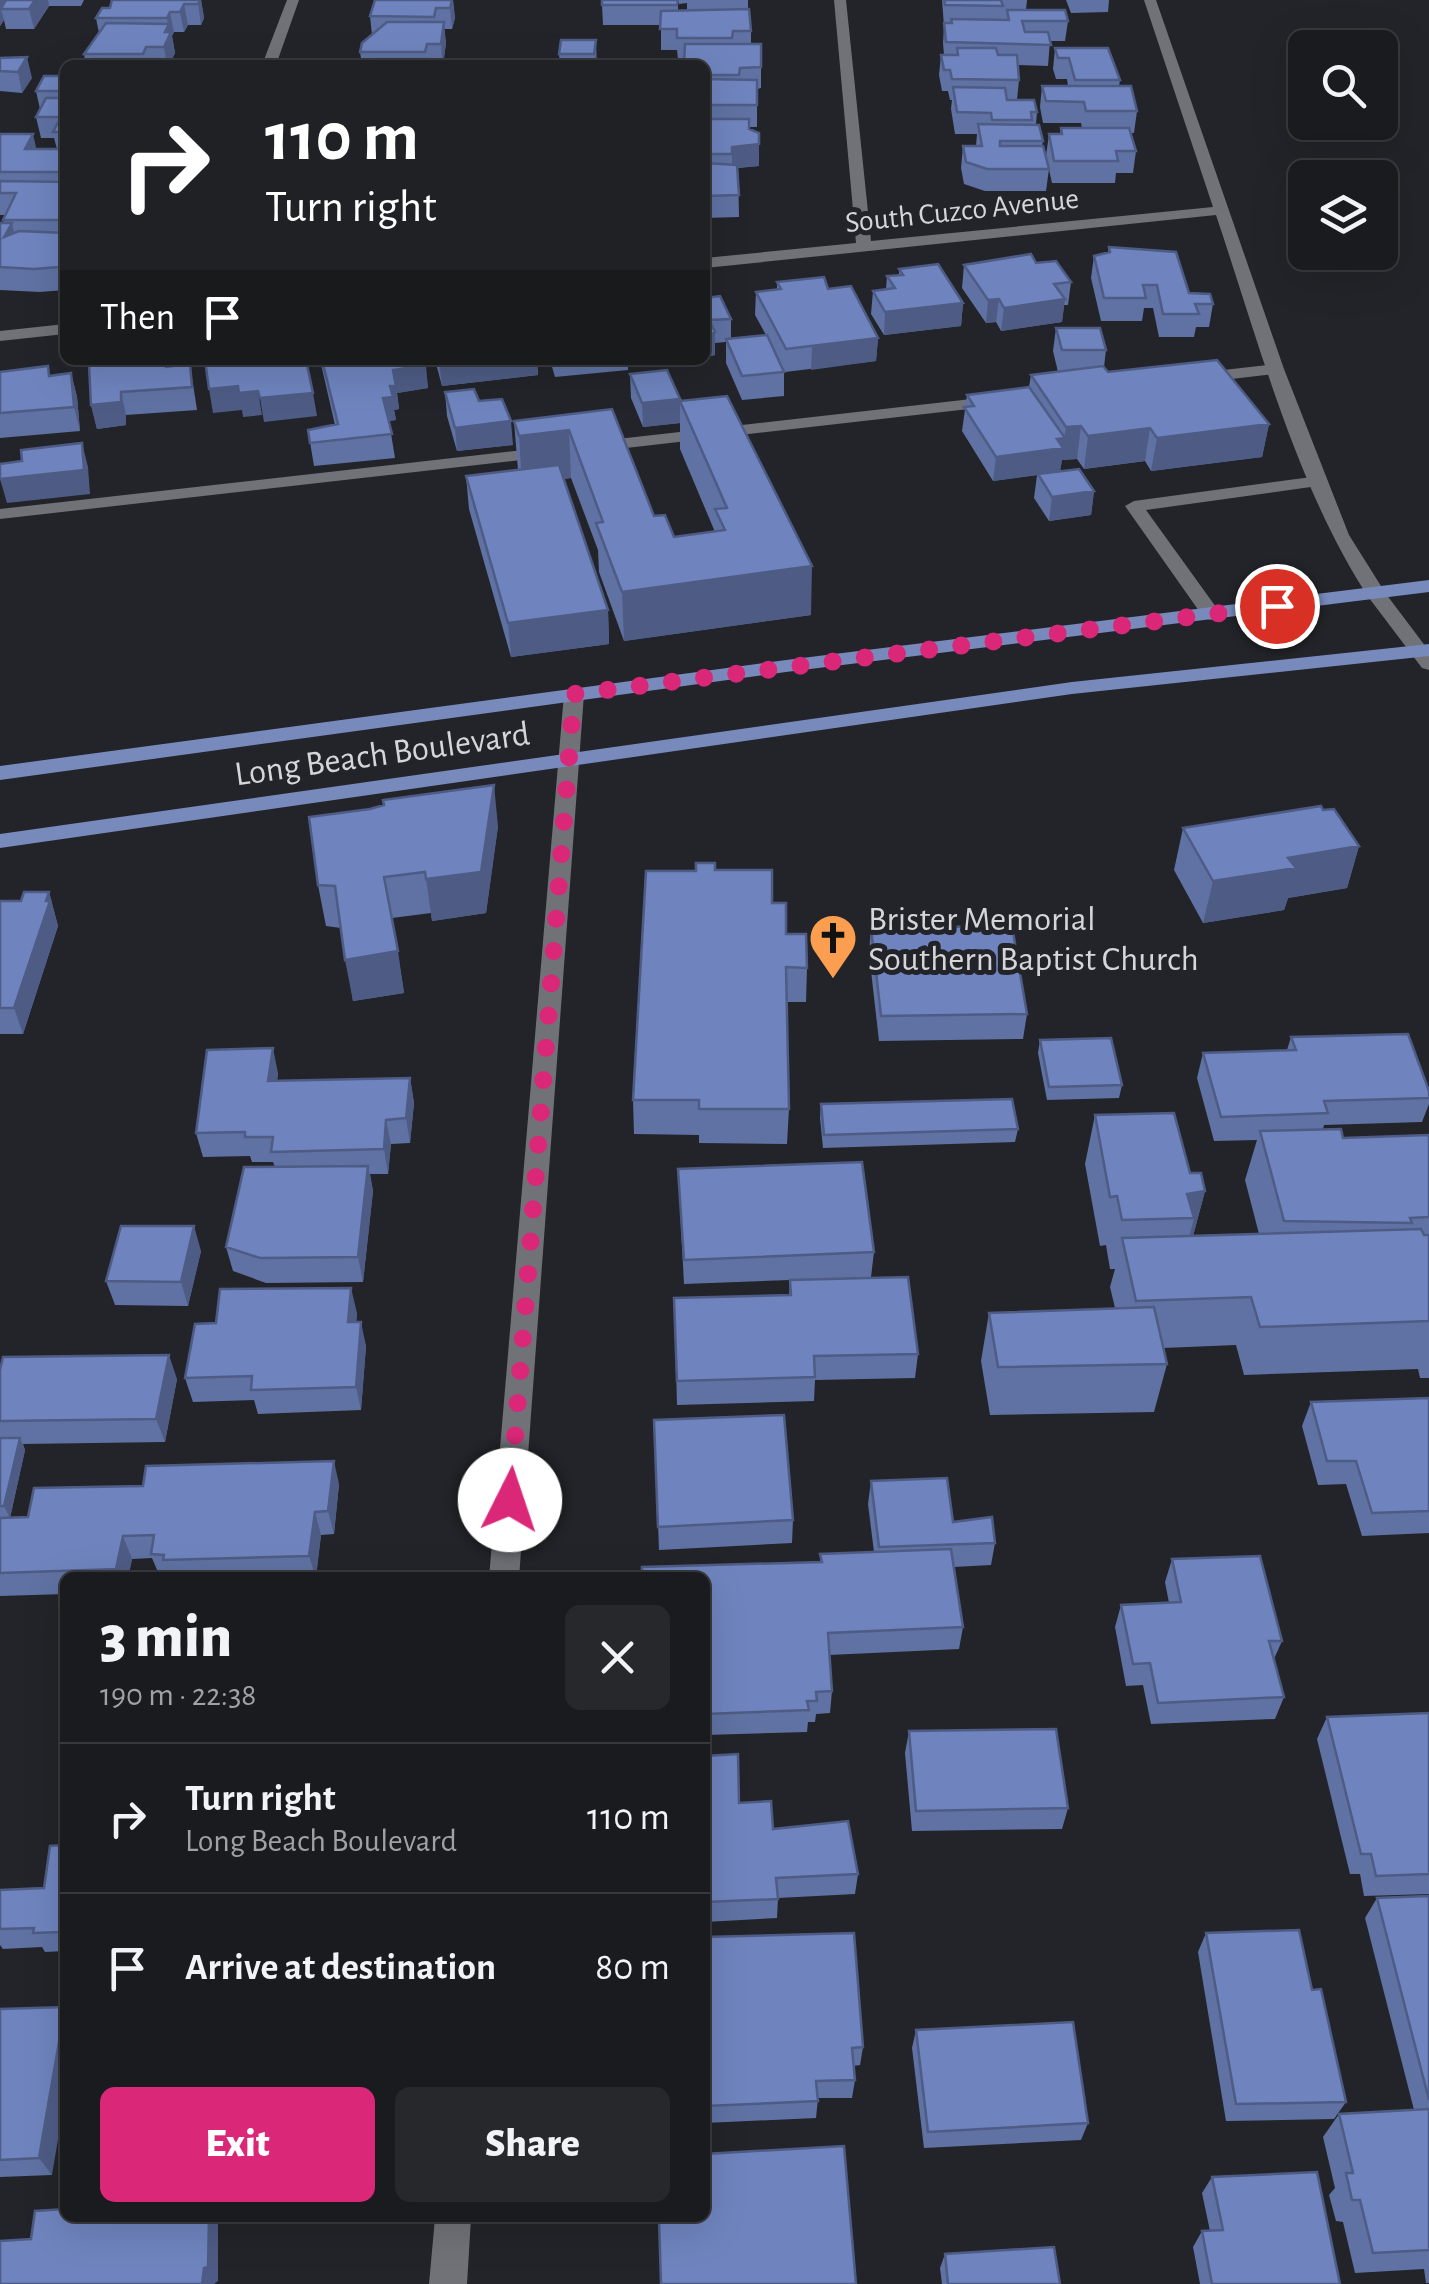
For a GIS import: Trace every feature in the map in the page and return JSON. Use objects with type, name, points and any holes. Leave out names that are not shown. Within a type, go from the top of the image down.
[{"type":"main road","name":"Long Beach Boulevard","points":[[0,773],[574,694],[1429,586]]},
{"type":"main road","name":"Long Beach Boulevard","points":[[0,841],[1072,688],[1426,655]]},
{"type":"street","points":[[271,60],[293,0]]},
{"type":"street","points":[[840,0],[864,248]]},
{"type":"street","points":[[1150,0],[1276,369],[1340,535],[1376,594],[1426,655]]},
{"type":"street","name":"South Cuzco Avenue","points":[[710,263],[1224,210]]},
{"type":"street","points":[[0,336],[60,330]]},
{"type":"street","points":[[1178,380],[1276,369]]},
{"type":"street","points":[[0,514],[1021,398]]},
{"type":"street","points":[[1211,614],[1134,506],[1319,481]]},
{"type":"street","points":[[504,1572],[574,694]]},
{"type":"street","points":[[448,2284],[453,2222]]},
{"type":"building","points":[[6,0],[35,0],[29,9],[1,9]]},
{"type":"building","points":[[112,0],[200,0],[198,4],[184,4],[180,12],[170,12],[167,18],[96,18],[102,8],[110,8]]},
{"type":"building","points":[[375,0],[452,0],[450,8],[436,8],[434,17],[370,16]]},
{"type":"building","points":[[602,0],[678,0],[677,5],[602,5]]},
{"type":"building","points":[[944,0],[1001,0],[1003,6],[945,5]]},
{"type":"building","points":[[749,9],[751,31],[733,31],[732,38],[677,38],[677,29],[660,29],[661,11]]},
{"type":"building","points":[[1007,10],[1065,10],[1068,21],[1022,21],[1025,32],[1048,32],[1051,45],[946,42],[944,23],[952,23],[951,19],[1009,20]]},
{"type":"building","points":[[387,22],[444,22],[441,44],[427,44],[425,52],[360,52],[362,43]]},
{"type":"building","points":[[106,23],[169,24],[165,32],[171,32],[164,47],[146,47],[143,54],[84,54]]},
{"type":"building","points":[[561,40],[596,40],[594,54],[559,54]]},
{"type":"building","points":[[685,44],[761,44],[761,67],[740,68],[739,75],[710,75],[710,60],[684,60]]},
{"type":"building","points":[[957,48],[996,48],[998,55],[1017,55],[1019,80],[952,79],[950,70],[944,70],[941,55],[958,55]]},
{"type":"building","points":[[1055,48],[1108,48],[1120,80],[1075,80],[1069,58],[1058,58]]},
{"type":"building","points":[[27,57],[18,72],[0,71],[0,58]]},
{"type":"building","points":[[92,59],[157,59],[157,60]]},
{"type":"building","points":[[44,76],[60,76],[60,91],[36,91]]},
{"type":"building","points":[[710,79],[757,80],[757,105],[710,105]]},
{"type":"building","points":[[1042,86],[1131,86],[1137,111],[1086,111],[1084,102],[1046,101]]},
{"type":"building","points":[[953,87],[1005,88],[1007,100],[1034,100],[1037,112],[1031,112],[1032,120],[992,120],[991,113],[957,112]]},
{"type":"building","points":[[46,98],[60,98],[60,117],[36,117]]},
{"type":"building","points":[[710,119],[749,119],[749,129],[759,133],[759,144],[732,147],[732,154],[710,154]]},
{"type":"building","points":[[978,124],[1039,125],[1043,141],[1000,141],[1000,146],[1043,146],[1049,169],[987,169],[966,162],[963,146],[982,146]]},
{"type":"building","points":[[1061,128],[1129,128],[1136,151],[1116,151],[1118,161],[1054,161],[1049,134],[1062,134]]},
{"type":"building","points":[[0,134],[33,134],[25,149],[60,149],[60,172],[0,172]]},
{"type":"building","points":[[710,163],[737,165],[739,195],[710,196]]},
{"type":"building","points":[[0,181],[60,182],[60,220],[3,220],[16,193],[0,193]]},
{"type":"building","points":[[0,223],[12,223],[4,237],[19,231],[60,233],[59,267],[0,267]]},
{"type":"building","points":[[1109,247],[1176,252],[1189,293],[1210,294],[1213,304],[1195,304],[1199,314],[1163,314],[1157,285],[1143,285],[1146,298],[1104,298],[1094,256],[1110,252]]},
{"type":"building","points":[[1031,254],[1036,263],[1056,261],[1071,282],[1054,284],[1065,299],[1004,308],[999,299],[988,300],[964,265]]},
{"type":"building","points":[[938,264],[963,303],[885,312],[873,291],[895,288],[887,276],[903,275],[899,269]]},
{"type":"building","points":[[824,277],[828,289],[851,286],[878,338],[786,349],[756,292],[781,289],[777,282]]},
{"type":"building","points":[[720,296],[731,319],[710,320],[710,297]]},
{"type":"building","points":[[1056,328],[1100,328],[1106,350],[1062,350]]},
{"type":"building","points":[[767,335],[784,372],[742,376],[726,339]]},
{"type":"building","points":[[1217,360],[1269,424],[1157,438],[1150,428],[1088,436],[1081,426],[1066,427],[1031,375],[1103,366],[1108,372]]},
{"type":"building","points":[[89,365],[190,365],[192,387],[121,392],[121,402],[91,405]]},
{"type":"building","points":[[206,365],[307,365],[313,393],[260,398],[258,391],[239,393],[238,386],[209,389]]},
{"type":"building","points":[[323,365],[426,365],[393,370],[393,397],[383,398],[392,434],[310,443],[308,430],[338,424]]},
{"type":"building","points":[[48,366],[49,376],[71,373],[74,407],[0,413],[0,372]]},
{"type":"building","points":[[667,370],[680,399],[642,403],[630,374]]},
{"type":"building","points":[[1029,387],[1065,438],[1057,439],[1063,448],[996,457],[964,407],[974,406],[967,395]]},
{"type":"building","points":[[474,389],[479,401],[502,399],[511,421],[455,428],[445,392]]},
{"type":"building","points":[[727,396],[812,566],[622,592],[596,523],[603,522],[569,430],[519,436],[514,421],[612,409],[654,516],[665,515],[674,537],[725,530],[715,509],[727,508],[680,401]]},
{"type":"building","points":[[82,443],[84,470],[0,479],[0,464],[22,461],[21,450]]},
{"type":"building","points":[[559,465],[608,610],[508,623],[466,476]]},
{"type":"building","points":[[1079,469],[1094,491],[1052,497],[1038,474]]},
{"type":"building","points":[[494,785],[481,872],[426,879],[425,872],[384,877],[398,951],[345,960],[335,886],[318,885],[309,817],[370,809],[384,805],[383,800]]},
{"type":"building","points":[[1321,806],[1323,810],[1334,809],[1359,846],[1288,858],[1296,868],[1213,881],[1183,828]]},
{"type":"building","points":[[696,863],[715,863],[715,870],[772,870],[772,903],[786,903],[786,934],[806,934],[807,968],[786,967],[789,1109],[699,1109],[699,1100],[633,1100],[646,871],[696,871]]},
{"type":"building","points":[[24,892],[49,892],[46,901],[50,901],[14,1008],[0,1008],[0,901],[21,901]]},
{"type":"building","points":[[1012,926],[1027,1014],[881,1016],[871,928]]},
{"type":"building","points":[[1408,1034],[1429,1098],[1324,1101],[1328,1113],[1221,1117],[1203,1053],[1296,1050],[1291,1037]]},
{"type":"building","points":[[1111,1038],[1122,1085],[1049,1087],[1040,1040]]},
{"type":"building","points":[[273,1048],[268,1081],[410,1078],[406,1118],[386,1120],[384,1149],[271,1152],[273,1137],[245,1137],[245,1132],[196,1133],[207,1050]]},
{"type":"building","points":[[1012,1099],[1018,1129],[824,1135],[821,1104]]},
{"type":"building","points":[[1174,1113],[1190,1173],[1201,1173],[1205,1191],[1187,1194],[1194,1218],[1122,1220],[1117,1196],[1110,1197],[1095,1115]]},
{"type":"building","points":[[1341,1129],[1343,1138],[1429,1135],[1429,1217],[1410,1218],[1412,1223],[1284,1221],[1260,1131]]},
{"type":"building","points":[[862,1162],[874,1252],[684,1260],[678,1169]]},
{"type":"building","points":[[368,1166],[358,1257],[260,1258],[226,1247],[244,1167]]},
{"type":"building","points":[[121,1226],[194,1226],[181,1282],[106,1281]]},
{"type":"building","points":[[1421,1229],[1429,1235],[1429,1321],[1260,1327],[1251,1297],[1136,1301],[1122,1238]]},
{"type":"building","points":[[908,1277],[918,1354],[814,1356],[815,1377],[677,1381],[674,1298],[791,1295],[790,1280]]},
{"type":"building","points":[[351,1288],[348,1322],[361,1322],[356,1387],[251,1390],[252,1376],[185,1378],[195,1324],[216,1323],[220,1289]]},
{"type":"building","points":[[1154,1307],[1167,1364],[998,1367],[989,1313]]},
{"type":"building","points":[[169,1355],[156,1419],[0,1421],[3,1357]]},
{"type":"building","points":[[1429,1398],[1429,1511],[1372,1513],[1356,1461],[1327,1461],[1311,1402]]},
{"type":"building","points":[[784,1415],[793,1520],[658,1527],[654,1420]]},
{"type":"building","points":[[0,1438],[20,1438],[4,1506],[0,1506]]},
{"type":"building","points":[[334,1461],[328,1511],[315,1512],[309,1556],[163,1560],[164,1555],[151,1554],[154,1535],[123,1536],[116,1569],[0,1573],[0,1518],[28,1517],[34,1488],[143,1486],[146,1466]]},
{"type":"building","points":[[947,1478],[953,1522],[992,1517],[995,1543],[879,1547],[871,1481]]},
{"type":"building","points":[[951,1549],[963,1627],[828,1633],[832,1691],[816,1692],[817,1701],[807,1701],[809,1710],[710,1714],[710,1572],[642,1572],[642,1567],[822,1562],[820,1554]]},
{"type":"building","points":[[1260,1556],[1282,1641],[1269,1641],[1284,1697],[1158,1703],[1150,1663],[1133,1664],[1121,1605],[1181,1602],[1172,1559]]},
{"type":"building","points":[[1429,1713],[1429,1874],[1376,1876],[1371,1854],[1361,1854],[1327,1717]]},
{"type":"building","points":[[1056,1729],[1068,1808],[916,1811],[909,1731]]},
{"type":"building","points":[[738,1754],[739,1803],[771,1801],[773,1829],[848,1821],[858,1874],[776,1878],[778,1899],[710,1902],[710,1756]]},
{"type":"building","points":[[60,1845],[60,1932],[0,1929],[0,1890],[44,1888],[50,1846]]},
{"type":"building","points":[[1429,1896],[1429,2100],[1377,1898]]},
{"type":"building","points":[[1299,1930],[1312,1990],[1321,1989],[1346,2102],[1236,2104],[1206,1933]]},
{"type":"building","points":[[854,1933],[863,2047],[852,2048],[855,2080],[816,2081],[818,2101],[710,2106],[710,1937]]},
{"type":"building","points":[[60,2007],[60,2036],[39,2158],[0,2160],[0,2009]]},
{"type":"building","points":[[1073,2022],[1088,2123],[928,2132],[916,2030]]},
{"type":"building","points":[[1429,2109],[1429,2250],[1373,2253],[1360,2200],[1352,2200],[1346,2173],[1353,2173],[1339,2114]]},
{"type":"building","points":[[844,2146],[856,2284],[661,2284],[659,2222],[710,2222],[710,2154]]},
{"type":"building","points":[[1317,2172],[1340,2284],[1212,2284],[1202,2231],[1223,2230],[1212,2177]]},
{"type":"building","points":[[60,2209],[60,2222],[209,2222],[208,2267],[204,2268],[202,2284],[0,2284],[0,2241],[31,2239],[35,2211]]},
{"type":"building","points":[[1054,2247],[1060,2284],[948,2284],[945,2254]]},
{"type":"place","name":"Brister Memorial Southern Baptist Church","points":[[833,980]]},
{"type":"route","points":[[510,1500],[574,694],[1277,606]]}]
